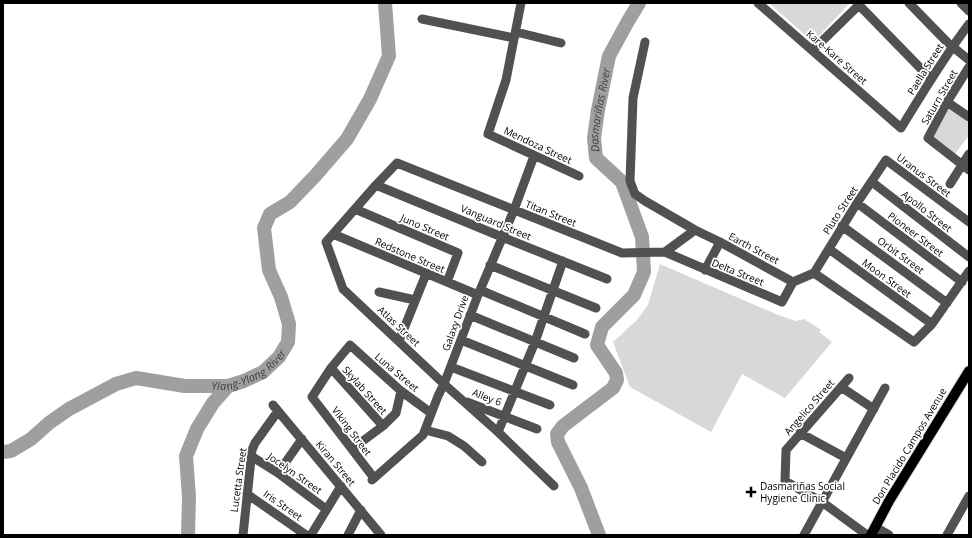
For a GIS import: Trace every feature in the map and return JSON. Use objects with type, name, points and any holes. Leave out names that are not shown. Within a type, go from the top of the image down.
[{"type":"main road","name":"Don Placido Campos Avenue","points":[[873,531],[889,501],[969,371]]},
{"type":"street","points":[[515,35],[521,3]]},
{"type":"street","name":"Kare-Kare Street","points":[[758,3],[901,128]]},
{"type":"street","points":[[909,3],[952,47],[969,60]]},
{"type":"street","points":[[961,3],[969,12]]},
{"type":"street","points":[[812,50],[858,4],[931,79]]},
{"type":"street","points":[[422,20],[561,43]]},
{"type":"street","name":"Paella Street","points":[[901,128],[931,79],[969,24]]},
{"type":"street","name":"Mendoza Street","points":[[515,35],[506,80],[488,134],[579,176]]},
{"type":"street","name":"Earth Street","points":[[644,42],[633,98],[630,181],[635,194],[695,230],[793,282]]},
{"type":"street","name":"Saturn Street","points":[[966,167],[928,138],[947,102],[969,67]]},
{"type":"street","points":[[947,102],[969,117]]},
{"type":"street","points":[[950,184],[966,167],[969,154]]},
{"type":"street","name":"Galaxy Drive","points":[[373,479],[423,435],[479,292],[514,210],[534,156]]},
{"type":"street","name":"Pluto Street","points":[[814,273],[842,226],[886,160]]},
{"type":"street","name":"Uranus Street","points":[[886,160],[969,222]]},
{"type":"street","name":"Titan Street","points":[[397,163],[622,253],[665,252]]},
{"type":"street","name":"Atlas Street","points":[[397,163],[376,184],[326,242],[343,289],[460,399],[498,432],[554,486]]},
{"type":"street","name":"Apollo Street","points":[[872,182],[969,257]]},
{"type":"street","name":"Vanguard Street","points":[[376,184],[607,279]]},
{"type":"street","name":"Pioneer Street","points":[[857,203],[962,282]]},
{"type":"street","name":"Juno Street","points":[[355,209],[458,253],[447,282]]},
{"type":"street","name":"Orbit Street","points":[[842,226],[947,303]]},
{"type":"street","points":[[665,252],[695,230]]},
{"type":"street","name":"Redstone Street","points":[[333,234],[426,274],[479,292],[585,334]]},
{"type":"street","points":[[705,270],[720,242]]},
{"type":"street","name":"Moon Street","points":[[829,249],[932,324]]},
{"type":"street","name":"Delta Street","points":[[665,252],[782,302],[793,282]]},
{"type":"street","points":[[498,432],[535,342],[563,261]]},
{"type":"street","points":[[490,265],[596,308]]},
{"type":"street","points":[[793,282],[814,273],[914,342],[932,324],[969,272]]},
{"type":"street","points":[[399,341],[426,274]]},
{"type":"street","points":[[379,292],[415,300]]},
{"type":"street","points":[[470,315],[574,358]]},
{"type":"street","points":[[461,340],[573,386]]},
{"type":"street","name":"Luna Street","points":[[331,368],[350,345],[401,391],[431,413]]},
{"type":"street","points":[[451,366],[550,405]]},
{"type":"street","name":"Viking Street","points":[[331,368],[312,397],[373,479]]},
{"type":"street","name":"Skylab Street","points":[[331,368],[383,426]]},
{"type":"street","name":"Angelico Street","points":[[822,502],[785,481],[786,450],[849,378]]},
{"type":"street","points":[[841,387],[874,409]]},
{"type":"street","points":[[804,535],[885,388]]},
{"type":"street","points":[[352,449],[383,426],[396,413],[401,391]]},
{"type":"street","name":"Alley 6","points":[[460,399],[537,429]]},
{"type":"street","name":"Kiran Street","points":[[276,408],[382,535]]},
{"type":"street","name":"Lucetta Street","points":[[245,534],[247,494],[252,450],[276,408]]},
{"type":"street","points":[[425,430],[448,436],[464,446],[482,462]]},
{"type":"street","points":[[800,433],[846,458]]},
{"type":"street","points":[[278,473],[302,439]]},
{"type":"street","name":"Jocelyn Street","points":[[251,456],[278,473],[326,509]]},
{"type":"street","points":[[311,535],[340,486]]},
{"type":"street","name":"Iris Street","points":[[247,494],[306,535]]},
{"type":"street","points":[[947,535],[969,496]]},
{"type":"street","points":[[822,502],[867,535]]},
{"type":"street","points":[[348,535],[361,510]]},
{"type":"street","points":[[873,531],[889,535]]},
{"type":"shaded area","points":[[769,3],[850,3],[813,42]]},
{"type":"shaded area","points":[[949,105],[969,118],[969,135],[955,154],[932,138]]},
{"type":"shaded area","points":[[660,264],[778,315],[796,321],[804,319],[821,330],[819,332],[832,342],[785,398],[742,374],[711,432],[630,387],[613,342],[637,320],[648,305]]},
{"type":"waterway","name":"Ylang-Ylang River","points":[[3,452],[11,451],[31,439],[49,423],[69,409],[116,384],[136,378],[185,386],[228,386],[244,381],[263,372],[279,357],[288,342],[289,324],[281,297],[269,270],[264,228],[270,214],[290,202],[347,139],[370,99],[389,56],[385,3]]},
{"type":"waterway","name":"Dasmariñas River","points":[[599,535],[581,488],[558,442],[557,434],[563,426],[613,388],[617,380],[616,373],[597,345],[602,327],[634,295],[644,272],[642,237],[622,182],[596,158],[594,138],[609,56],[639,3]]},
{"type":"waterway","points":[[188,535],[189,497],[186,456],[197,429],[213,403],[228,386]]},
{"type":"place","name":"Dasmariñas Social Hygiene Clinic","points":[[751,492]]}]
